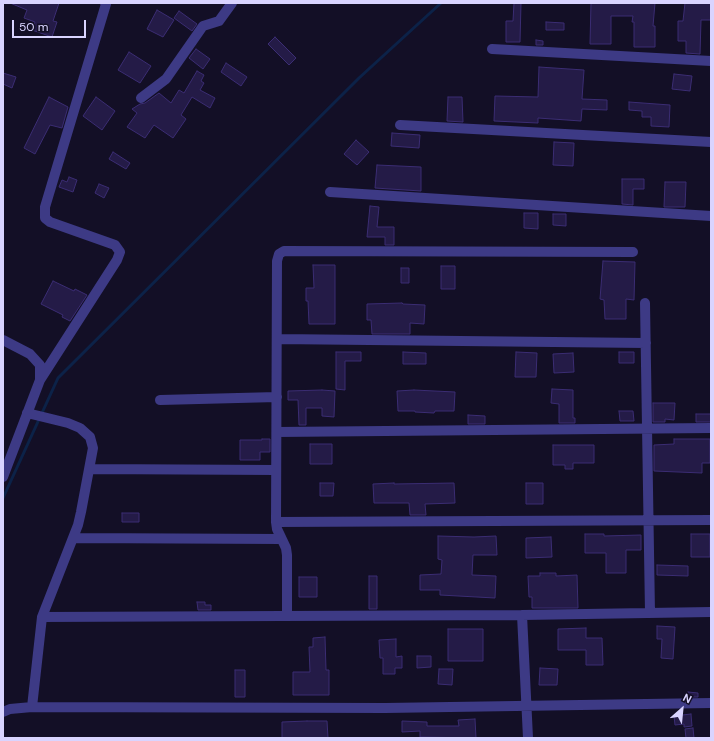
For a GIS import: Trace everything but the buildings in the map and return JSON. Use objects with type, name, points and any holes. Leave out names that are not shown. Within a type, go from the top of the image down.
[{"type":"street","points":[[3,478],[40,380],[117,260],[120,252],[115,245],[50,222],[45,218],[45,208],[106,4],[105,3]]},
{"type":"street","points":[[141,98],[166,80],[203,26],[219,21],[232,3]]},
{"type":"street","points":[[492,49],[711,61]]},
{"type":"street","points":[[400,125],[711,142]]},
{"type":"street","points":[[330,192],[711,216]]},
{"type":"street","points":[[287,616],[287,555],[286,548],[277,529],[276,522],[277,261],[279,254],[284,251],[633,252]]},
{"type":"street","points":[[645,303],[650,613]]},
{"type":"street","points":[[277,339],[646,343]]},
{"type":"street","points":[[3,340],[30,354],[40,365],[40,380]]},
{"type":"street","points":[[160,400],[277,397]]},
{"type":"street","points":[[27,413],[68,423],[80,428],[90,437],[93,448],[81,512],[73,538],[42,617],[32,707]]},
{"type":"street","points":[[277,432],[711,428]]},
{"type":"street","points":[[89,469],[276,470]]},
{"type":"street","points":[[276,522],[711,520]]},
{"type":"street","points":[[73,538],[281,539]]},
{"type":"street","points":[[42,617],[522,615],[711,612]]},
{"type":"street","points":[[522,615],[528,738]]},
{"type":"street","points":[[3,712],[10,709],[32,707],[385,708],[711,703]]},
{"type":"waterway","points":[[3,498],[58,378],[359,78],[441,3]]}]
